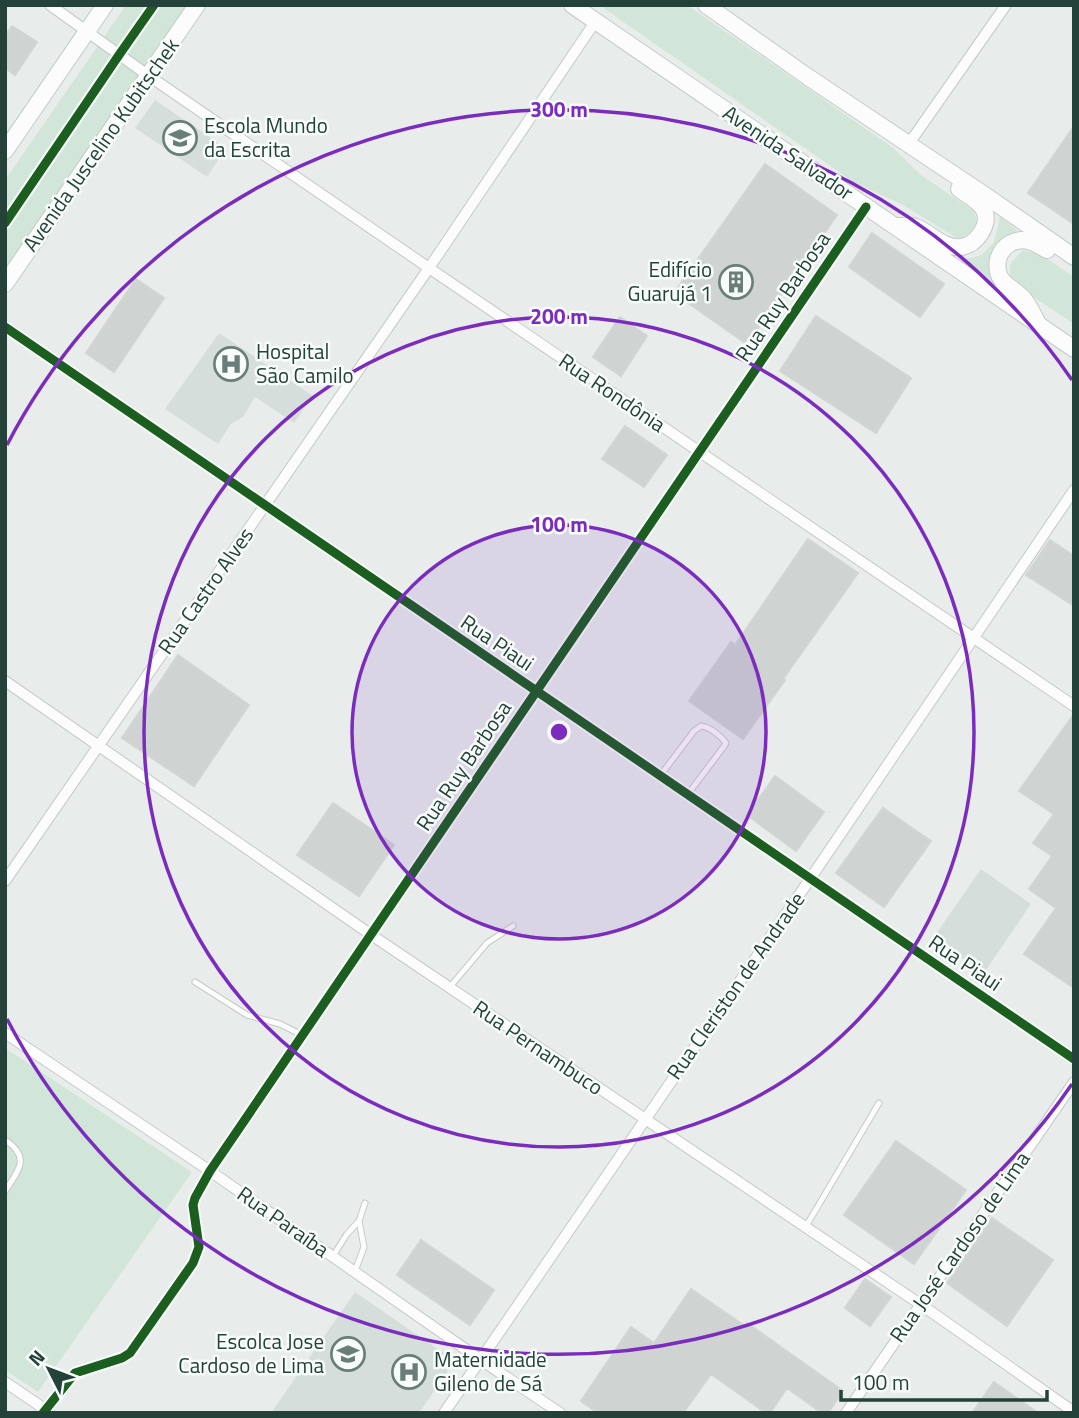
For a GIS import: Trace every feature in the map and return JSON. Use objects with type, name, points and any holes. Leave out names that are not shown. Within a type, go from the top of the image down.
[{"type":"main road","points":[[5,152],[105,5]]},
{"type":"main road","name":"Avenida Juscelino Kubitschek","points":[[5,284],[197,5]]},
{"type":"main road","name":"Avenida Salvador","points":[[572,5],[1074,349]]},
{"type":"main road","points":[[706,5],[808,78],[1073,257]]},
{"type":"main road","points":[[895,226],[909,225],[944,244],[960,247],[972,243],[983,231],[983,209],[948,179],[943,167]]},
{"type":"main road","points":[[1038,324],[1023,298],[999,276],[997,267],[1000,254],[1008,244],[1021,239],[1031,241],[1056,255],[1073,257]]},
{"type":"street","name":"Rua Rondônia","points":[[50,5],[429,268],[1074,706]]},
{"type":"street","points":[[908,145],[1006,5]]},
{"type":"street","name":"Rua Castro Alves","points":[[5,881],[429,268],[595,22]]},
{"type":"street","name":"Rua Ruy Barbosa","points":[[47,1412],[75,1373],[130,1353],[185,1274],[199,1247],[193,1206],[210,1171],[866,207]]},
{"type":"street","name":"Rua Piaui","points":[[5,327],[1074,1059]]},
{"type":"street","name":"Rua Cleriston de Andrade","points":[[444,1413],[1074,490]]},
{"type":"street","name":"Rua Pernambuco","points":[[5,681],[370,934],[920,1304],[1074,1412]]},
{"type":"street","name":"Rua Paraíba","points":[[5,1033],[560,1413]]},
{"type":"street","name":"Rua José Cardoso de Lima","points":[[845,1413],[1074,1082]]},
{"type":"street","points":[[5,1382],[47,1412]]},
{"type":"lane","points":[[660,776],[694,732],[701,726],[710,730],[726,743],[688,794]]},
{"type":"lane","points":[[449,988],[487,943],[513,926]]},
{"type":"lane","points":[[195,982],[247,1015],[280,1024],[302,1035]]},
{"type":"lane","points":[[806,1228],[879,1103]]},
{"type":"lane","points":[[5,1140],[15,1146],[20,1156],[18,1172],[5,1191]]},
{"type":"lane","points":[[333,1256],[346,1234],[359,1221],[365,1203]]},
{"type":"lane","points":[[355,1271],[364,1247],[359,1221]]},
{"type":"shaded area","name":"Escola Mundo da Escrita","points":[[155,100],[226,148],[207,177],[135,128]]},
{"type":"shaded area","name":"Hospital São Camilo","points":[[219,333],[313,396],[294,423],[255,397],[243,417],[231,424],[218,444],[165,409]]},
{"type":"shaded area","points":[[981,869],[1031,904],[984,973],[933,938]]},
{"type":"shaded area","name":"Escolca Jose Cardoso de Lima","points":[[355,1292],[455,1361],[419,1413],[271,1413]]},
{"type":"green space","points":[[126,5],[190,5],[5,272],[5,180]]},
{"type":"green space","points":[[599,5],[687,5],[892,147],[921,175],[974,211],[978,226],[960,240],[903,205],[852,181]]},
{"type":"green space","points":[[1000,217],[1018,231],[1001,243],[990,260],[993,285],[958,261],[982,255],[994,242]]},
{"type":"green space","points":[[1023,250],[1043,256],[1074,277],[1074,324],[1017,286],[1010,278],[1010,264]]},
{"type":"green space","points":[[5,1048],[192,1172],[38,1392],[5,1370]]},
{"type":"building","points":[[12,26],[37,42],[15,75],[5,68],[5,36]]},
{"type":"building","points":[[1074,126],[1074,224],[1028,193]]},
{"type":"building","points":[[765,164],[837,215],[747,344],[674,293]]},
{"type":"building","points":[[872,233],[944,284],[920,317],[849,267]]},
{"type":"building","points":[[136,279],[164,298],[114,372],[86,353]]},
{"type":"building","points":[[816,316],[911,378],[876,433],[780,371]]},
{"type":"building","points":[[620,317],[647,336],[621,376],[593,357]]},
{"type":"building","points":[[625,426],[667,455],[644,487],[602,459]]},
{"type":"building","points":[[808,539],[858,573],[743,739],[689,701],[731,642],[735,645]]},
{"type":"building","points":[[1050,540],[1074,556],[1074,606],[1026,575]]},
{"type":"building","points":[[178,655],[249,705],[194,786],[122,738]]},
{"type":"building","points":[[1074,714],[1074,988],[1024,954],[1056,908],[1029,889],[1052,856],[1033,843],[1054,814],[1019,791]]},
{"type":"building","points":[[775,776],[824,812],[796,851],[747,815]]},
{"type":"building","points":[[333,803],[394,845],[359,896],[297,855]]},
{"type":"building","points":[[883,808],[931,841],[884,907],[836,873]]},
{"type":"building","points":[[896,1141],[966,1190],[914,1264],[844,1215]]},
{"type":"building","points":[[992,1218],[1053,1260],[1007,1326],[947,1283]]},
{"type":"building","points":[[421,1240],[494,1290],[470,1325],[397,1275]]},
{"type":"building","points":[[865,1279],[891,1297],[870,1326],[845,1308]]},
{"type":"building","points":[[691,1289],[745,1326],[747,1323],[843,1391],[828,1413],[822,1413],[787,1388],[770,1413],[766,1413],[711,1374],[683,1413],[598,1413],[581,1401],[631,1327],[654,1343]]},
{"type":"building","points":[[994,1382],[1038,1413],[972,1413]]},
{"type":"cycle path","points":[[5,223],[154,5]]},
{"type":"cycle path","points":[[43,1413],[75,1373],[130,1353],[193,1263],[199,1247],[193,1205],[210,1171],[866,207]]},
{"type":"cycle path","points":[[5,327],[1074,1059]]},
{"type":"place","name":"Escola Mundo da Escrita","points":[[180,138]]},
{"type":"place","name":"Edifício Guarujá 1","points":[[736,282]]},
{"type":"place","name":"Hospital São Camilo","points":[[231,364]]},
{"type":"place","name":"Escolca Jose Cardoso de Lima","points":[[348,1354]]},
{"type":"place","name":"Maternidade Gileno de Sá","points":[[409,1372]]}]
